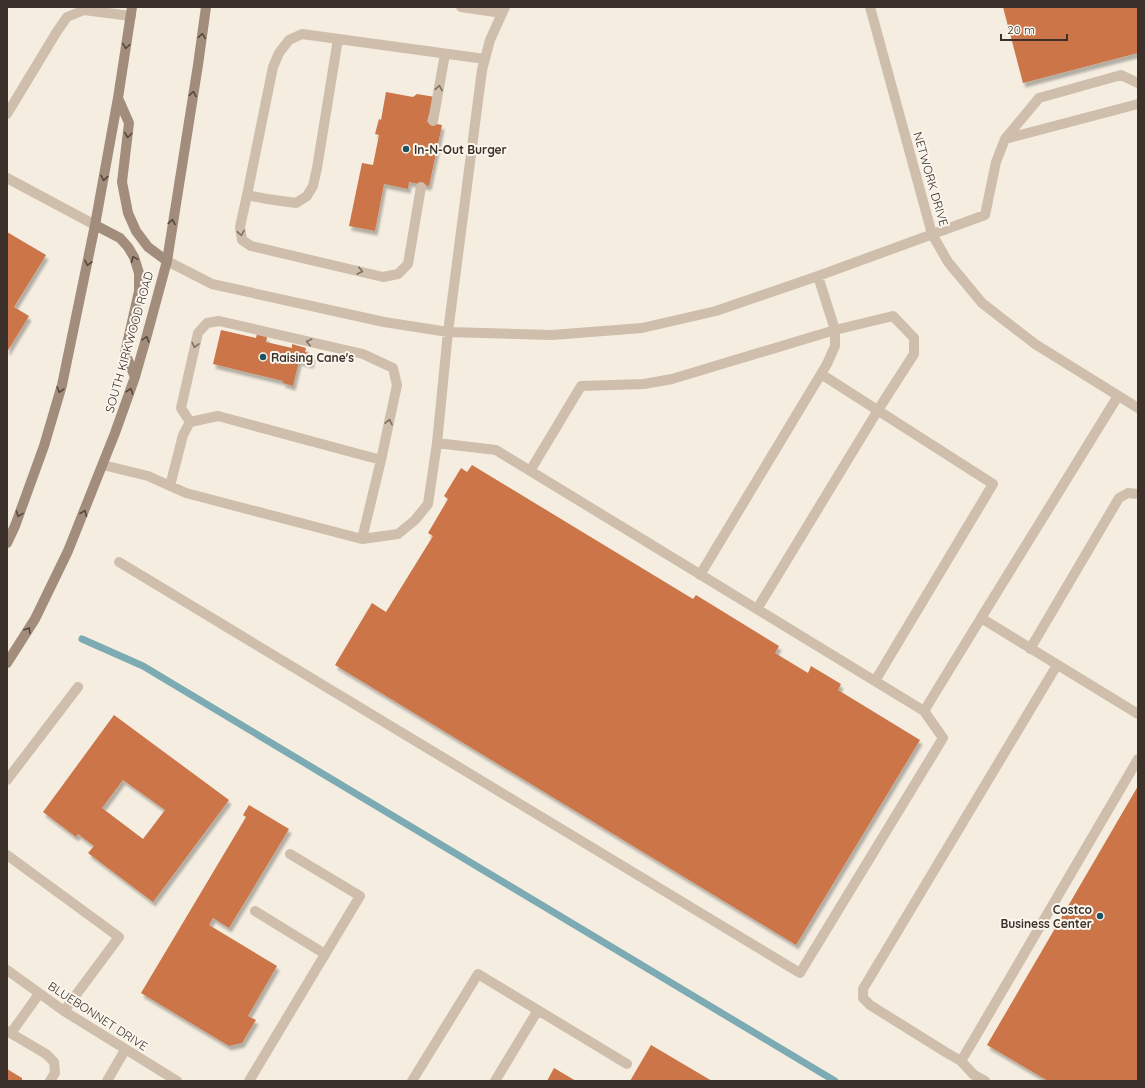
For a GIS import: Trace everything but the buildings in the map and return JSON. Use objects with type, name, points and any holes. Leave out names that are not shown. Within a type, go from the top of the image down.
[{"type":"main road","name":"SOUTH KIRKWOOD ROAD","points":[[7,663],[35,619],[68,551],[103,465],[135,377],[166,260],[206,7]]},
{"type":"main road","points":[[7,543],[15,526],[44,446],[62,385],[95,225],[132,12]]},
{"type":"main road","points":[[118,98],[129,123],[122,182],[128,213],[136,231],[148,247],[166,260]]},
{"type":"main road","points":[[95,225],[120,238],[134,257],[139,273],[139,291],[125,353],[135,377]]},
{"type":"street","points":[[103,465],[148,476],[186,493],[362,539],[398,534],[415,520],[428,504],[437,443],[448,332],[482,70],[490,40],[503,10],[461,7]]},
{"type":"street","name":"NETWORK DRIVE","points":[[870,7],[932,234],[948,262],[982,303],[1035,344],[1138,408]]},
{"type":"street","points":[[7,114],[66,17],[84,10],[132,12]]},
{"type":"street","points":[[421,187],[408,264],[398,274],[383,277],[251,246],[242,240],[240,227],[273,67],[279,53],[289,40],[302,34],[485,59]]},
{"type":"street","points":[[247,195],[296,203],[307,196],[313,186],[338,39]]},
{"type":"street","points":[[433,121],[445,54]]},
{"type":"street","points":[[166,260],[212,284],[384,322],[448,332],[552,335],[642,328],[716,311],[818,276],[985,215],[996,162],[1005,139],[1039,98],[1121,75],[1138,83]]},
{"type":"street","points":[[1005,139],[1138,104]]},
{"type":"street","points":[[7,178],[95,225]]},
{"type":"street","points":[[700,575],[827,364],[835,346],[835,330],[818,276]]},
{"type":"street","points":[[530,471],[581,386],[644,384],[672,379],[835,330],[893,316],[914,338],[914,354],[878,410],[757,609]]},
{"type":"street","points":[[190,422],[180,408],[198,333],[207,323],[219,321],[363,354],[393,368],[397,385],[362,539]]},
{"type":"street","points":[[821,374],[993,484],[875,682]]},
{"type":"street","points":[[924,711],[1118,396]]},
{"type":"street","points":[[190,422],[218,416],[381,460]]},
{"type":"street","points":[[170,486],[183,436],[190,422]]},
{"type":"street","points":[[119,562],[800,973],[943,738],[924,711],[496,450],[437,443]]},
{"type":"street","points":[[1030,648],[1119,498],[1128,493],[1138,494]]},
{"type":"street","points":[[982,618],[1138,714]]},
{"type":"street","points":[[985,1081],[974,1075],[961,1061],[870,1005],[863,998],[863,989],[1057,665]]},
{"type":"street","points":[[7,780],[78,687]]},
{"type":"street","points":[[961,1061],[1138,759]]},
{"type":"street","points":[[249,1081],[360,896],[290,854]]},
{"type":"street","points":[[7,855],[119,937],[64,1011]]},
{"type":"street","points":[[255,911],[325,954]]},
{"type":"street","name":"BLUEBONNET DRIVE","points":[[7,970],[64,1011],[177,1081]]},
{"type":"street","points":[[412,1081],[478,974],[627,1064]]},
{"type":"street","points":[[39,994],[9,1032],[46,1054],[54,1062],[55,1073],[50,1081]]},
{"type":"street","points":[[495,1081],[538,1010]]},
{"type":"street","points":[[107,1081],[126,1050]]},
{"type":"waterway","points":[[82,639],[143,666],[835,1081]]},
{"type":"place","name":"In-N-Out Burger","points":[[406,149]]},
{"type":"place","name":"Raising Cane's","points":[[263,357]]},
{"type":"place","name":"Costco Business Center","points":[[1100,916]]}]
